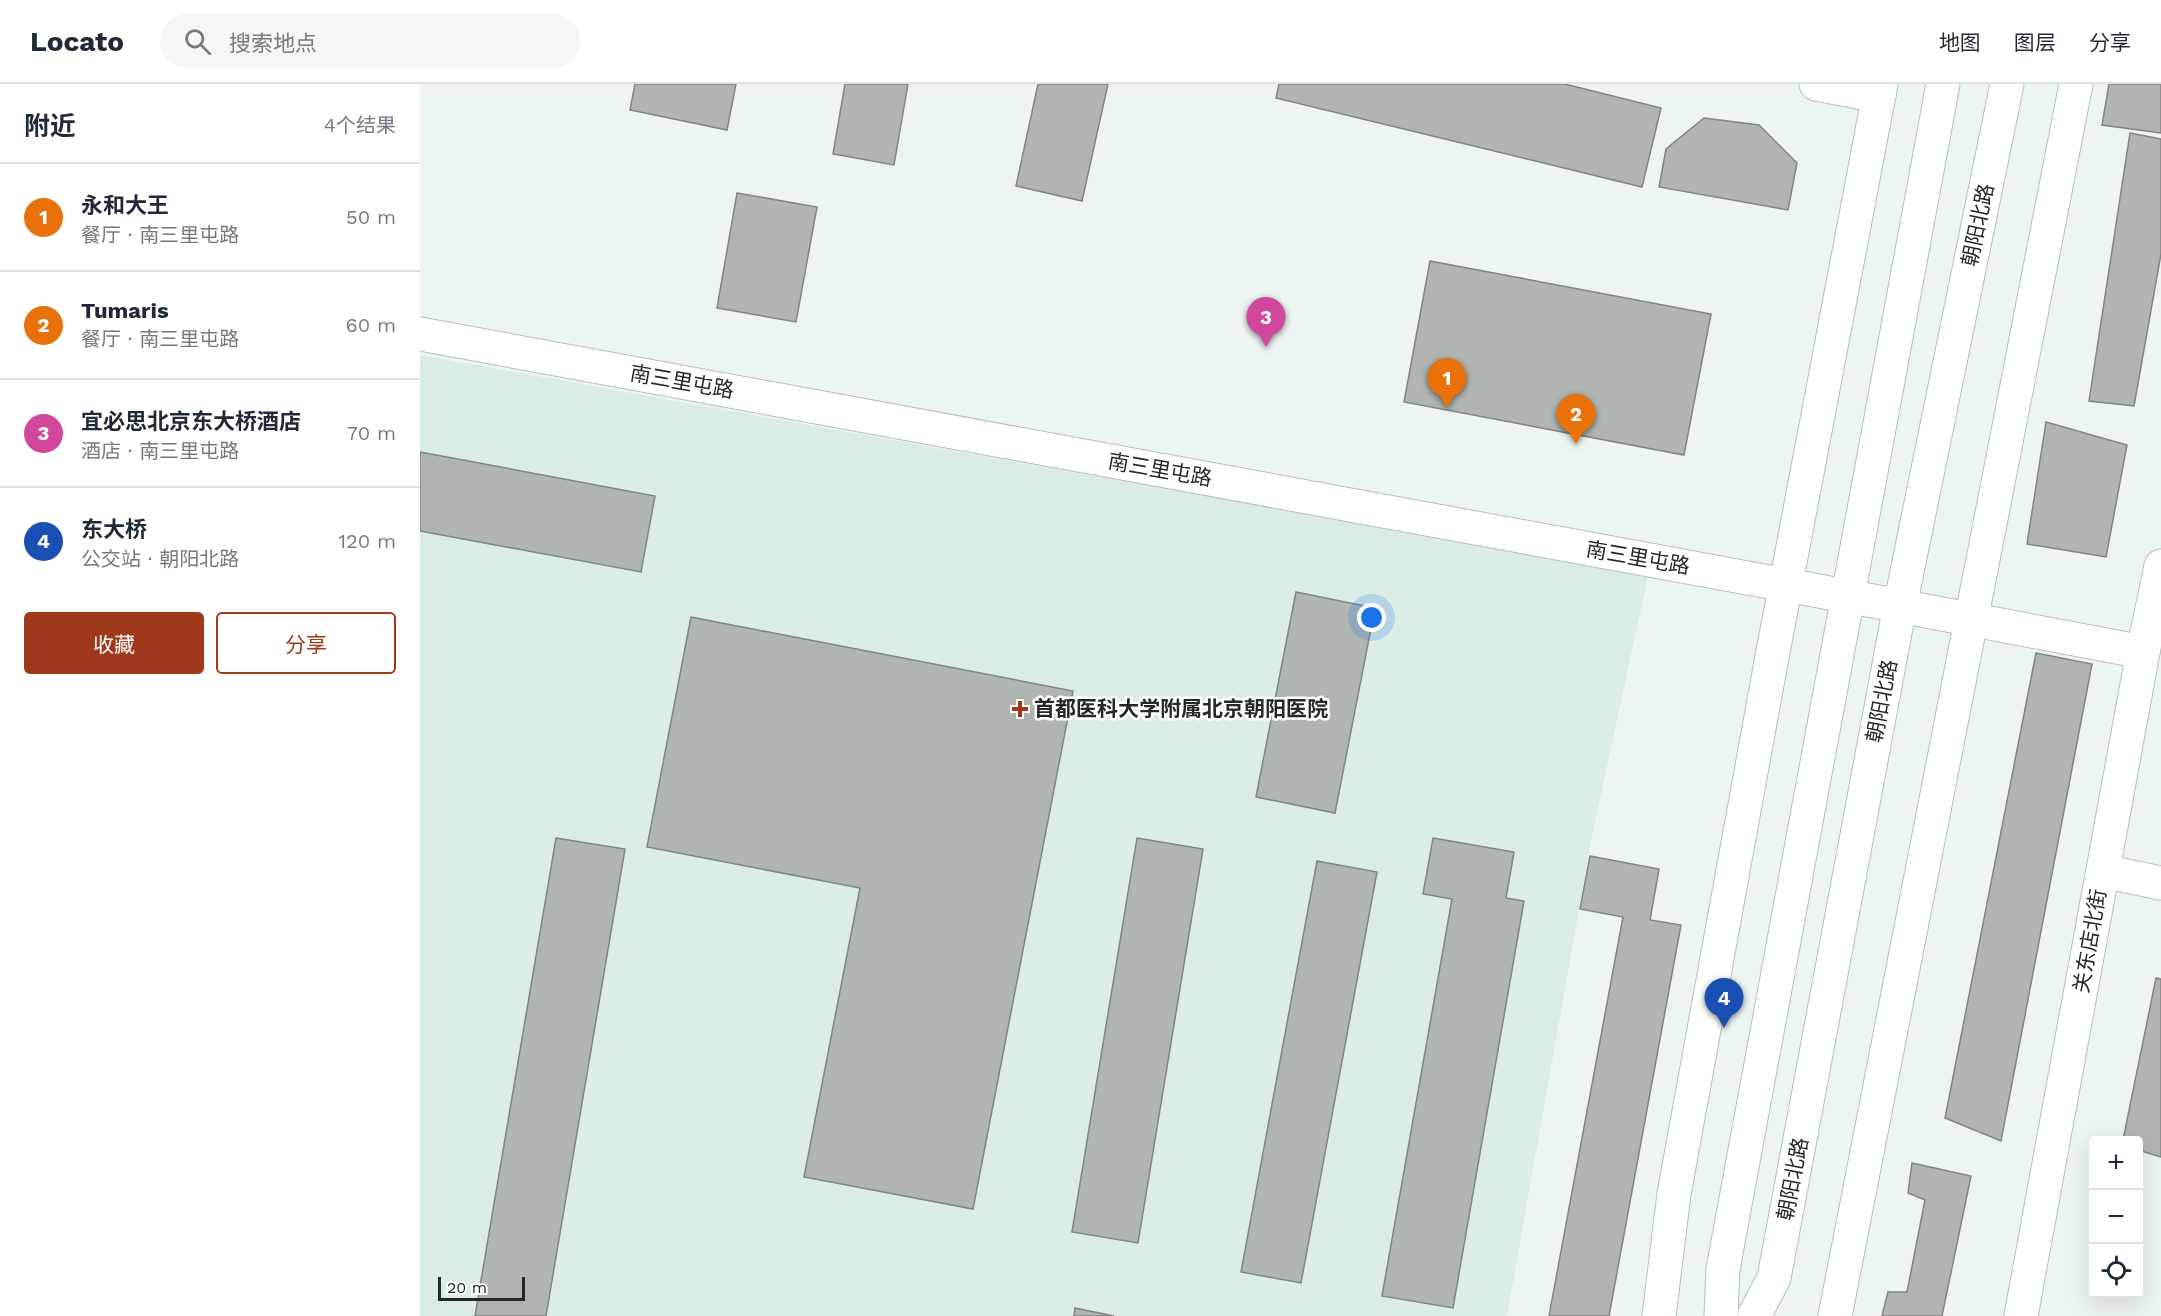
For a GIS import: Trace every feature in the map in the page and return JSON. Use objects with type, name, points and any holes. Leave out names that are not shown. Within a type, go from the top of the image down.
[{"type":"street","points":[[1659,1316],[1674,1194],[1880,90],[1816,84]]},
{"type":"street","points":[[1720,1316],[1723,1269],[1943,84]]},
{"type":"street","name":"朝阳北路","points":[[1754,1316],[1774,1278],[1900,606],[2007,84]]},
{"type":"street","points":[[1835,1316],[2076,84]]},
{"type":"street","name":"南三里屯路","points":[[420,334],[2143,652]]},
{"type":"street","name":"关东店北街","points":[[2021,1316],[2143,652],[2161,566]]},
{"type":"street","points":[[2103,871],[2161,883]]},
{"type":"shaded area","name":"首都医科大学附属北京朝阳医院","points":[[420,355],[1648,576],[1591,841],[1507,1316],[420,1316]]},
{"type":"building","points":[[635,84],[736,84],[727,130],[630,110]]},
{"type":"building","points":[[845,84],[908,84],[894,165],[833,154]]},
{"type":"building","points":[[1038,84],[1108,84],[1082,201],[1016,186]]},
{"type":"building","points":[[1279,84],[1565,84],[1661,108],[1642,187],[1276,98]]},
{"type":"building","points":[[2109,84],[2161,84],[2161,133],[2102,125]]},
{"type":"building","points":[[1704,118],[1759,125],[1797,163],[1788,210],[1659,187],[1666,149]]},
{"type":"building","points":[[2130,133],[2161,139],[2161,254],[2134,406],[2089,401]]},
{"type":"building","points":[[737,193],[817,207],[796,322],[717,308]]},
{"type":"building","points":[[1430,261],[1711,314],[1684,455],[1404,402]]},
{"type":"building","points":[[2046,422],[2127,445],[2106,557],[2027,544]]},
{"type":"building","points":[[420,452],[655,496],[641,572],[420,531]]},
{"type":"building","points":[[1296,592],[1375,608],[1335,813],[1256,797]]},
{"type":"building","points":[[691,617],[1073,691],[973,1209],[804,1177],[860,888],[647,847]]},
{"type":"building","points":[[2036,653],[2092,664],[2001,1141],[1945,1118]]},
{"type":"building","points":[[556,838],[625,849],[546,1316],[475,1316]]},
{"type":"building","points":[[1137,838],[1203,849],[1138,1243],[1072,1232]]},
{"type":"building","points":[[1433,838],[1514,852],[1506,898],[1524,901],[1453,1308],[1382,1296],[1452,899],[1423,894]]},
{"type":"building","points":[[1590,856],[1659,869],[1650,920],[1681,925],[1609,1316],[1549,1316],[1623,917],[1580,909]]},
{"type":"building","points":[[1317,861],[1377,872],[1301,1283],[1241,1272]]},
{"type":"building","points":[[2156,978],[2161,979],[2161,1157],[2143,1152],[2143,1136],[2124,1136]]},
{"type":"building","points":[[1912,1163],[1971,1176],[1942,1316],[1882,1316],[1888,1292],[1907,1292],[1925,1200],[1908,1193]]},
{"type":"building","points":[[1075,1308],[1114,1316],[1074,1316]]},
{"type":"place","name":"宜必思北京东大桥酒店","points":[[1266,347]]},
{"type":"place","name":"永和大王","points":[[1447,408]]},
{"type":"place","name":"Tumaris","points":[[1576,444]]},
{"type":"place","name":"首都医科大学附属北京朝阳医院","points":[[1020,709]]},
{"type":"place","name":"东大桥","points":[[1724,1028]]}]
